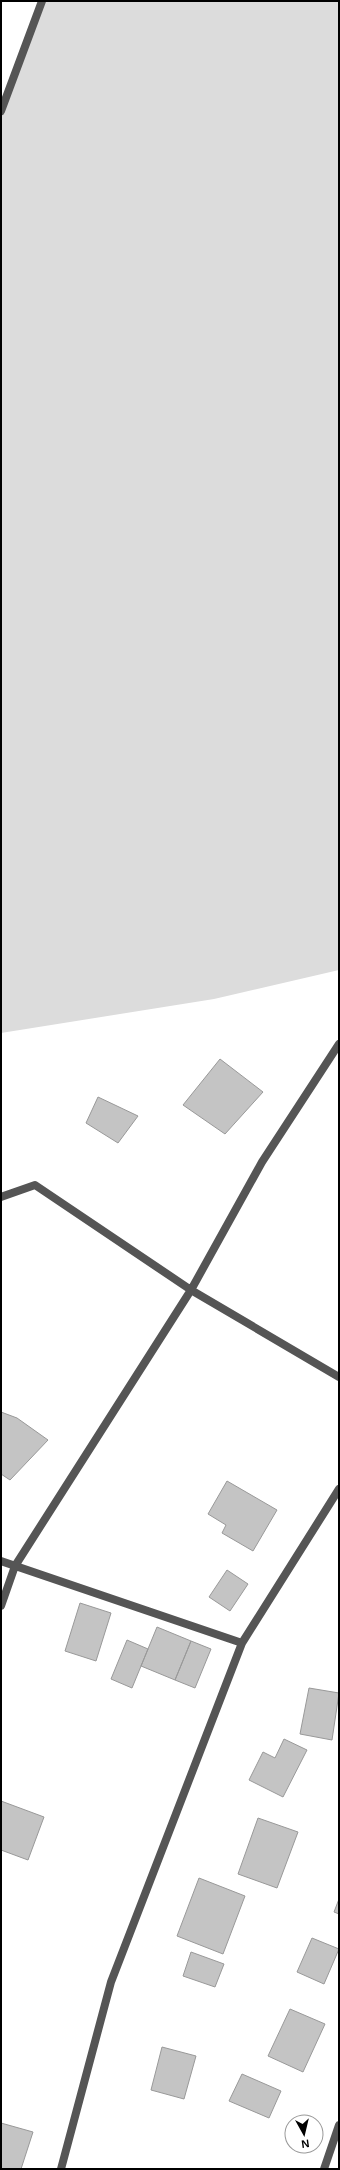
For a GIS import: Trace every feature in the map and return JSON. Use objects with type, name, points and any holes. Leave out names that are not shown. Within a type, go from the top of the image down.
[{"type":"street","points":[[1,110],[42,1]]},
{"type":"street","points":[[1,1606],[15,1566],[191,1290],[262,1162],[339,1044]]},
{"type":"street","points":[[1,1197],[35,1185],[191,1290],[339,1377]]},
{"type":"street","points":[[61,2169],[111,1982],[242,1642],[339,1489]]},
{"type":"street","points":[[1,1561],[242,1642]]},
{"type":"street","points":[[324,2169],[339,2125]]},
{"type":"shaded area","points":[[42,1],[339,1],[339,970],[214,999],[1,1033],[1,111]]},
{"type":"building","points":[[220,1059],[263,1092],[225,1134],[183,1105]]},
{"type":"building","points":[[98,1097],[138,1116],[118,1143],[86,1123]]},
{"type":"building","points":[[1,1412],[17,1418],[48,1440],[10,1480],[1,1474]]},
{"type":"building","points":[[227,1481],[277,1510],[253,1551],[222,1533],[226,1525],[208,1514]]},
{"type":"building","points":[[227,1570],[248,1584],[230,1611],[209,1597]]},
{"type":"building","points":[[80,1603],[111,1613],[96,1661],[65,1651]]},
{"type":"building","points":[[157,1627],[191,1641],[175,1680],[141,1666]]},
{"type":"building","points":[[127,1640],[148,1649],[132,1688],[111,1679]]},
{"type":"building","points":[[191,1641],[211,1649],[195,1688],[175,1680]]},
{"type":"building","points":[[309,1688],[339,1693],[332,1740],[300,1734]]},
{"type":"building","points":[[284,1739],[307,1750],[283,1797],[249,1780],[263,1752],[275,1758]]},
{"type":"building","points":[[1,1801],[44,1817],[28,1860],[1,1850]]},
{"type":"building","points":[[258,1818],[298,1832],[277,1888],[238,1874]]},
{"type":"building","points":[[199,1878],[245,1896],[223,1954],[177,1936]]},
{"type":"building","points":[[339,1899],[339,1914],[334,1912]]},
{"type":"building","points":[[312,1938],[339,1949],[324,1984],[297,1972]]},
{"type":"building","points":[[191,1952],[224,1964],[215,1987],[183,1976]]},
{"type":"building","points":[[290,2009],[325,2024],[303,2072],[268,2056]]},
{"type":"building","points":[[162,2047],[196,2056],[184,2099],[151,2090]]},
{"type":"building","points":[[242,2074],[281,2091],[269,2118],[229,2101]]},
{"type":"building","points":[[1,2123],[33,2132],[21,2169],[1,2169]]}]
